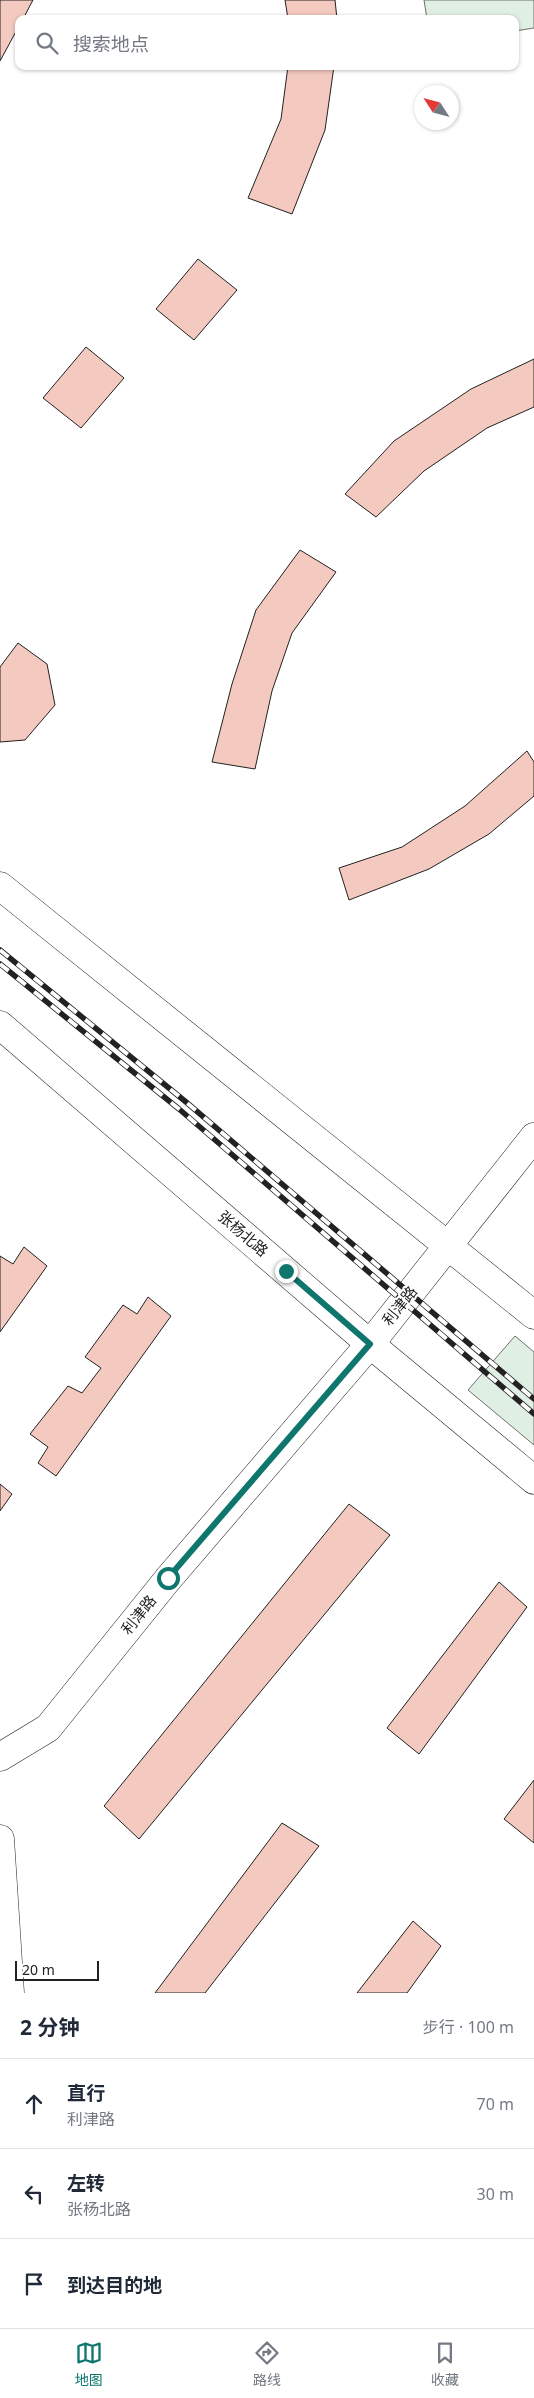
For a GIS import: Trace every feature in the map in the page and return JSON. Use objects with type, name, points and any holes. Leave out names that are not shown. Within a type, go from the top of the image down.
[{"type":"main road","points":[[0,886],[450,1245],[534,1315]]},
{"type":"main road","name":"张杨北路","points":[[0,1025],[370,1344],[534,1480]]},
{"type":"main road","name":"利津路","points":[[0,1757],[48,1728],[168,1578],[370,1344],[534,1137]]},
{"type":"main road","points":[[0,1839],[10,1993]]},
{"type":"green space","points":[[424,0],[534,0],[534,28],[519,30],[519,15],[426,15]]},
{"type":"green space","points":[[515,1336],[534,1352],[534,1445],[468,1390]]},
{"type":"building","points":[[0,0],[33,0],[25,15],[15,15],[15,33],[0,61]]},
{"type":"building","points":[[285,0],[335,0],[337,15],[287,15]]},
{"type":"building","points":[[287,70],[333,70],[325,130],[292,214],[248,198],[281,119]]},
{"type":"building","points":[[198,259],[237,290],[194,340],[156,309]]},
{"type":"building","points":[[86,347],[124,378],[81,428],[43,398]]},
{"type":"building","points":[[534,359],[534,407],[487,428],[424,471],[376,517],[345,494],[394,441],[471,389]]},
{"type":"building","points":[[300,550],[336,572],[292,633],[272,691],[255,769],[212,762],[232,684],[256,610]]},
{"type":"building","points":[[18,643],[47,664],[55,705],[25,740],[0,742],[0,667]]},
{"type":"building","points":[[527,751],[534,762],[534,796],[489,834],[429,869],[349,900],[339,868],[402,847],[465,806]]},
{"type":"building","points":[[24,1247],[47,1266],[0,1332],[0,1256],[13,1264]]},
{"type":"building","points":[[148,1297],[171,1316],[56,1476],[38,1463],[48,1447],[30,1434],[68,1386],[82,1393],[101,1368],[85,1357],[123,1305],[137,1314]]},
{"type":"building","points":[[0,1484],[12,1494],[0,1511]]},
{"type":"building","points":[[349,1504],[390,1535],[139,1839],[104,1806]]},
{"type":"building","points":[[499,1582],[527,1607],[419,1754],[387,1728]]},
{"type":"building","points":[[534,1780],[534,1843],[504,1819]]},
{"type":"building","points":[[282,1823],[319,1846],[205,1993],[155,1993]]},
{"type":"building","points":[[413,1921],[441,1946],[407,1993],[357,1993]]},
{"type":"railway","points":[[0,950],[186,1102],[534,1399]]},
{"type":"railway","points":[[0,964],[179,1109],[534,1414]]},
{"type":"route","points":[[168,1578],[370,1344],[286,1271]]}]
